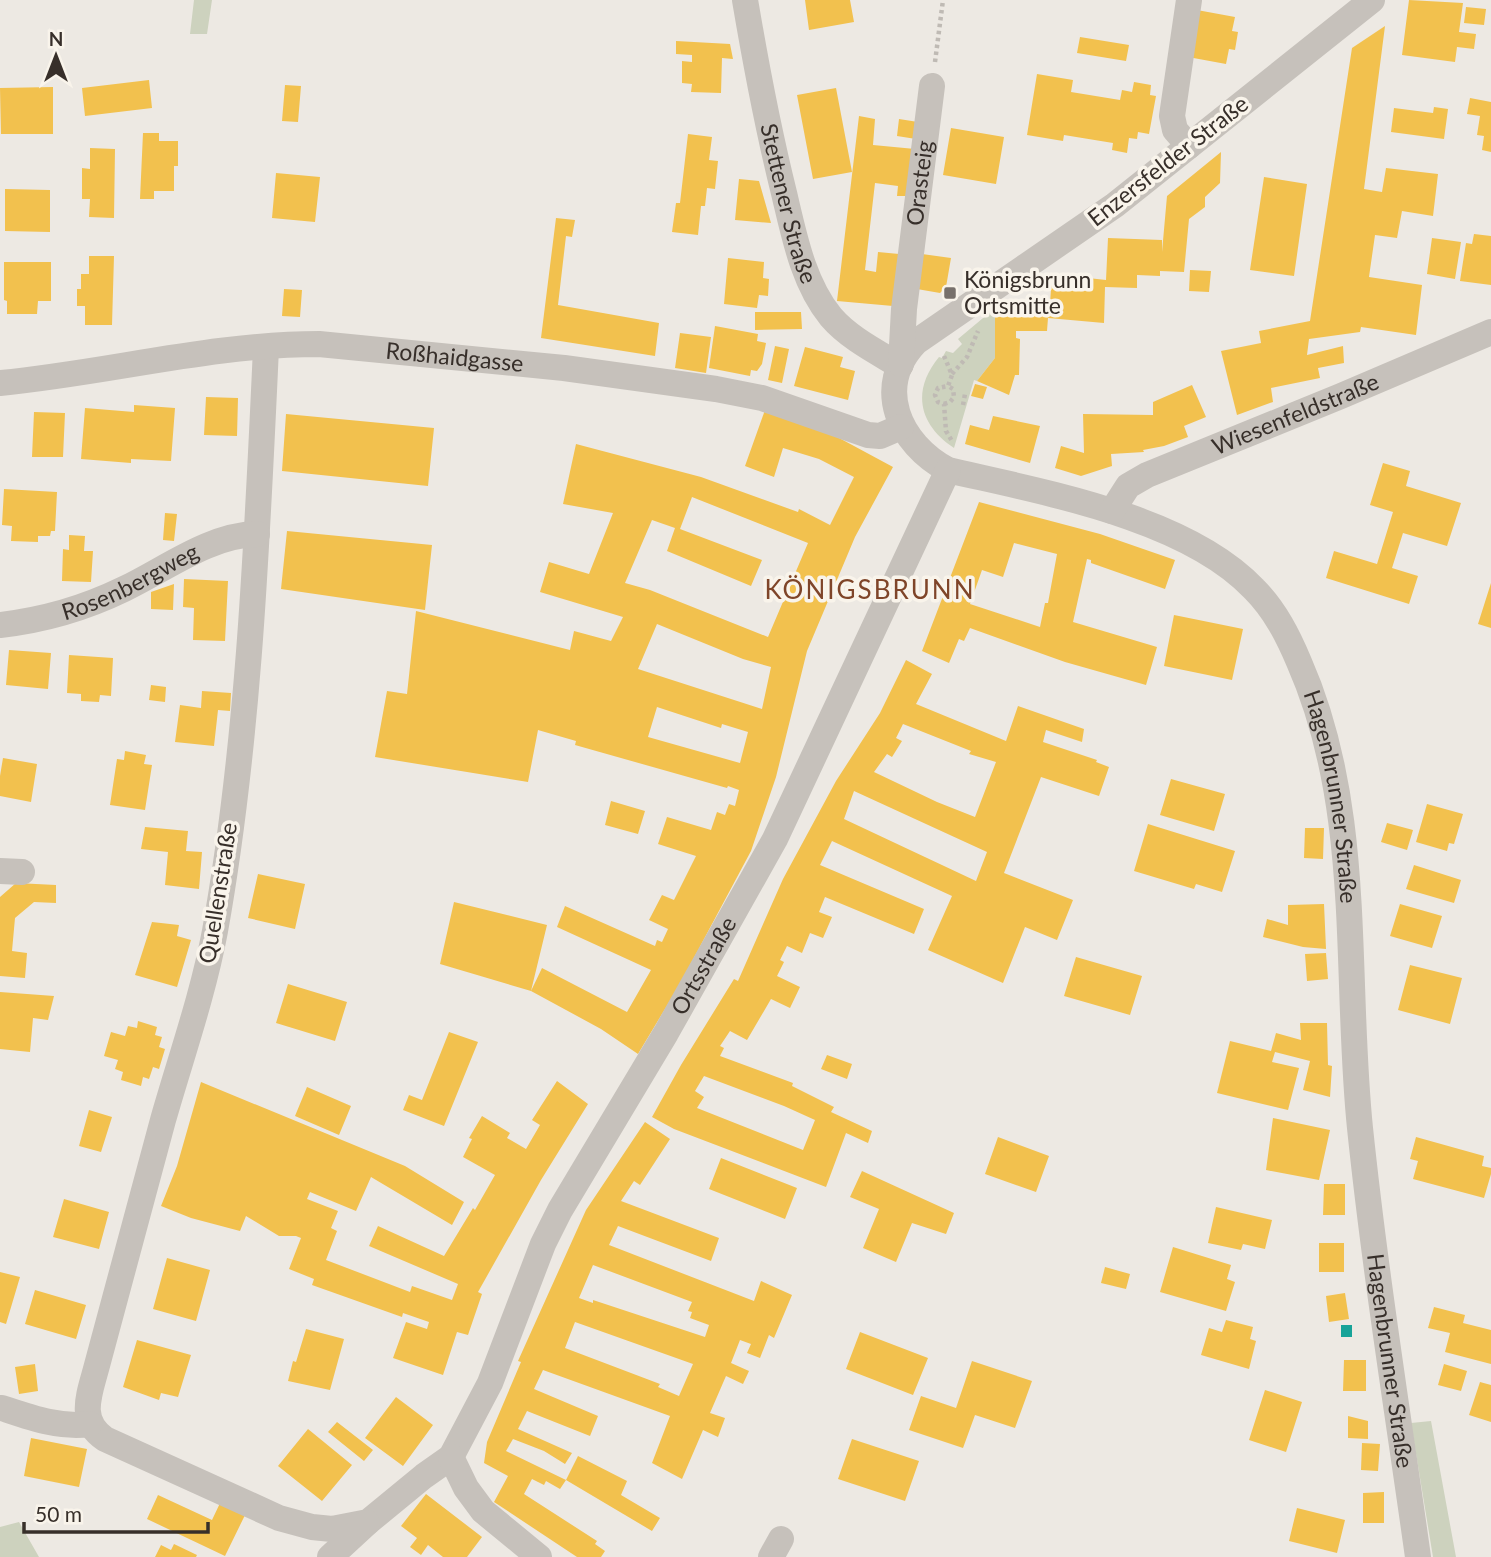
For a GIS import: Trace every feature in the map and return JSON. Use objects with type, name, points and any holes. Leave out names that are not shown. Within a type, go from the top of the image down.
[{"type":"street","name":"Stettener Straße","points":[[745,0],[776,160],[790,219],[810,282],[832,317],[873,350],[900,366]]},
{"type":"street","points":[[1189,0],[1172,116],[1175,130],[1189,146]]},
{"type":"street","points":[[1334,30],[1339,0]]},
{"type":"street","name":"Enzersfelder Straße","points":[[968,320],[1372,0]]},
{"type":"street","name":"Orasteig","points":[[900,366],[904,309],[932,86]]},
{"type":"street","points":[[901,427],[894,390],[900,366],[916,342],[968,320]]},
{"type":"street","name":"Wiesenfeldstraße","points":[[1112,511],[1128,486],[1147,475],[1491,332]]},
{"type":"street","name":"Roßhaidgasse","points":[[0,383],[267,348],[319,344],[627,376],[716,389],[762,398],[868,435],[880,436],[901,427]]},
{"type":"street","name":"Quellenstraße","points":[[90,1424],[87,1406],[91,1389],[214,934],[243,717],[267,348]]},
{"type":"street","name":"Hagenbrunner Straße","points":[[901,427],[927,457],[948,470],[1112,511],[1153,526],[1210,555],[1253,587],[1281,624],[1306,678],[1317,710],[1340,805],[1346,866],[1360,1130],[1384,1330],[1418,1557]]},
{"type":"street","name":"Ortsstraße","points":[[451,1457],[490,1383],[543,1244],[560,1210],[666,1033],[775,839],[948,470]]},
{"type":"street","name":"Rosenbergweg","points":[[0,625],[76,610],[226,537],[257,534]]},
{"type":"street","points":[[2,1408],[54,1424],[90,1424],[105,1439],[296,1524],[332,1529],[368,1522]]},
{"type":"street","points":[[330,1557],[368,1522],[451,1457],[466,1488],[483,1511],[539,1557]]},
{"type":"path","points":[[932,86],[943,0]]},
{"type":"path","points":[[948,386],[952,375],[971,351],[968,320]]},
{"type":"path","points":[[944,356],[952,375]]},
{"type":"path","points":[[948,386],[953,389],[954,397],[944,404],[939,401],[936,393],[938,388],[948,386]]},
{"type":"path","points":[[954,397],[964,399]]},
{"type":"path","points":[[944,404],[946,431],[956,444]]},
{"type":"green space","points":[[194,0],[212,0],[207,34],[190,34]]},
{"type":"green space","points":[[995,308],[995,358],[977,381],[974,380],[954,448],[942,439],[926,418],[922,395],[925,382],[939,357],[942,358],[946,351],[953,353],[962,344],[958,339]]},
{"type":"green space","points":[[1431,1421],[1456,1557],[1433,1557],[1411,1423]]},
{"type":"green space","points":[[19,1522],[39,1557],[0,1557],[0,1527]]},
{"type":"building: Wohnen","points":[[805,0],[850,0],[854,22],[809,30]]},
{"type":"building: Wohnen","points":[[1409,0],[1463,3],[1459,32],[1476,34],[1474,49],[1457,47],[1455,62],[1402,55]]},
{"type":"building: Wohnen","points":[[1466,7],[1486,9],[1484,25],[1464,23]]},
{"type":"building: Wohnen","points":[[1197,10],[1235,17],[1232,31],[1238,32],[1235,50],[1229,49],[1226,64],[1188,57]]},
{"type":"building: Wohnen","points":[[1385,26],[1364,189],[1382,192],[1386,168],[1438,174],[1433,216],[1402,211],[1397,238],[1375,235],[1369,277],[1422,285],[1416,335],[1361,327],[1360,332],[1309,339],[1307,355],[1343,346],[1344,363],[1318,368],[1320,378],[1271,388],[1273,402],[1237,415],[1221,351],[1261,343],[1259,331],[1310,321],[1352,48]]},
{"type":"building: Wohnen","points":[[1080,37],[1129,45],[1126,61],[1077,53]]},
{"type":"building: Wohnen","points":[[676,41],[730,44],[733,59],[722,58],[721,93],[691,92],[692,84],[682,83],[682,61],[692,62],[692,55],[676,54]]},
{"type":"building: Wohnen","points":[[1037,74],[1073,80],[1071,92],[1120,100],[1122,90],[1132,92],[1134,82],[1151,85],[1150,95],[1156,96],[1149,134],[1138,132],[1137,139],[1129,138],[1127,153],[1112,150],[1113,143],[1064,135],[1063,141],[1027,135]]},
{"type":"building: Wohnen","points":[[149,80],[152,108],[85,116],[82,88]]},
{"type":"building: Wohnen","points":[[285,85],[301,86],[298,122],[282,121]]},
{"type":"building: Wohnen","points":[[53,87],[53,134],[1,134],[0,88]]},
{"type":"building: Wohnen","points":[[836,88],[852,172],[813,179],[797,95]]},
{"type":"building: Wohnen","points":[[1470,98],[1491,102],[1491,152],[1482,150],[1484,136],[1477,135],[1480,116],[1467,114]]},
{"type":"building: Wohnen","points":[[1434,107],[1448,109],[1444,139],[1391,132],[1394,108],[1433,113]]},
{"type":"building: Wohnen","points":[[859,116],[875,119],[873,145],[915,149],[908,196],[897,196],[898,186],[875,183],[865,270],[876,272],[878,252],[899,254],[893,306],[837,301]]},
{"type":"building: Wohnen","points":[[899,119],[918,122],[916,139],[897,136]]},
{"type":"building: Wohnen","points":[[951,128],[1004,137],[996,184],[943,175]]},
{"type":"building: Wohnen","points":[[143,133],[159,133],[159,141],[178,141],[174,191],[154,191],[154,199],[140,199]]},
{"type":"building: Wohnen","points":[[688,134],[712,137],[709,160],[718,161],[715,189],[707,188],[705,206],[701,206],[698,235],[672,232],[676,203],[680,203]]},
{"type":"building: Wohnen","points":[[90,148],[115,149],[114,218],[89,217],[90,199],[82,199],[82,168],[90,169]]},
{"type":"building: Wohnen","points":[[1221,152],[1220,183],[1205,197],[1205,207],[1189,219],[1184,272],[1160,271],[1160,276],[1137,275],[1137,288],[1105,287],[1104,323],[1048,318],[1047,331],[1016,331],[1016,338],[1020,339],[1019,375],[1015,375],[1009,395],[977,381],[995,358],[995,307],[1025,302],[1050,304],[1052,274],[1106,280],[1108,238],[1162,240],[1162,252],[1167,196]]},
{"type":"building: Wohnen","points":[[276,173],[320,177],[315,222],[272,218]]},
{"type":"building: Wohnen","points":[[1264,177],[1307,184],[1294,276],[1250,270]]},
{"type":"building: Wohnen","points":[[739,179],[759,181],[771,223],[735,220]]},
{"type":"building: Wohnen","points":[[5,189],[50,190],[50,232],[5,231]]},
{"type":"building: Wohnen","points":[[556,218],[575,220],[572,237],[566,236],[558,305],[659,323],[655,356],[541,338]]},
{"type":"building: Wohnen","points":[[1474,234],[1491,236],[1491,285],[1460,281],[1466,243],[1472,244]]},
{"type":"building: Wohnen","points":[[1432,238],[1461,242],[1455,279],[1427,274]]},
{"type":"building: Wohnen","points":[[922,254],[951,258],[946,287],[940,293],[917,289]]},
{"type":"building: Wohnen","points":[[89,256],[114,256],[112,325],[85,325],[85,306],[77,306],[77,289],[81,289],[81,274],[89,274]]},
{"type":"building: Wohnen","points":[[728,258],[764,262],[763,278],[769,279],[768,296],[759,295],[757,308],[724,304]]},
{"type":"building: Wohnen","points":[[4,262],[51,262],[51,301],[38,301],[37,314],[7,314],[7,301],[4,300]]},
{"type":"building: Wohnen","points":[[1190,270],[1211,271],[1209,292],[1189,291]]},
{"type":"building: Wohnen","points":[[284,289],[302,290],[300,317],[282,316]]},
{"type":"building: Wohnen","points":[[755,312],[801,312],[802,329],[755,330]]},
{"type":"building: Wohnen","points":[[715,326],[758,334],[757,341],[766,343],[762,364],[757,371],[751,370],[750,376],[709,368]]},
{"type":"building: Wohnen","points":[[680,333],[711,337],[706,373],[675,368]]},
{"type":"building: Wohnen","points":[[775,346],[789,349],[782,383],[768,380]]},
{"type":"building: Wohnen","points":[[805,347],[843,357],[840,367],[855,371],[848,400],[794,386]]},
{"type":"building: Wohnen","points":[[975,384],[987,387],[983,399],[971,396]]},
{"type":"building: Wohnen","points":[[1192,385],[1206,417],[1184,426],[1188,437],[1143,450],[1144,452],[1111,454],[1112,466],[1081,476],[1055,468],[1061,446],[1084,453],[1083,414],[1153,415],[1153,402]]},
{"type":"building: Wohnen","points":[[206,397],[238,398],[237,436],[204,435]]},
{"type":"building: Wohnen","points":[[134,405],[175,408],[171,461],[131,459],[131,463],[81,459],[85,408],[134,412]]},
{"type":"building: Wohnen","points":[[765,410],[828,432],[893,467],[855,537],[807,651],[776,777],[751,851],[680,984],[638,1054],[601,1029],[531,991],[542,968],[627,1012],[651,970],[557,927],[565,906],[655,946],[657,940],[662,942],[668,929],[649,920],[662,895],[674,900],[696,856],[658,844],[667,817],[711,830],[717,812],[725,815],[729,804],[735,806],[739,790],[575,745],[576,741],[538,730],[528,782],[375,757],[387,691],[407,694],[416,611],[570,650],[574,631],[611,641],[623,617],[540,592],[549,562],[589,574],[613,513],[563,504],[576,444],[701,477],[798,512],[799,509],[830,525],[854,477],[819,459],[783,448],[774,477],[745,466]],"holes":[[[692,497],[808,543],[768,637],[650,590],[625,583],[652,520],[675,528],[667,551],[751,586],[762,560],[680,529]],[[657,624],[743,659],[771,667],[762,709],[638,669]],[[657,707],[721,728],[722,724],[748,732],[740,763],[648,737]]]},
{"type":"building: Wohnen","points":[[34,412],[65,413],[63,457],[32,457]]},
{"type":"building: Wohnen","points":[[286,414],[434,428],[428,486],[282,471]]},
{"type":"building: Wohnen","points":[[993,416],[1040,426],[1030,463],[965,444],[970,425],[989,430]]},
{"type":"building: Wohnen","points":[[1383,463],[1410,471],[1406,486],[1461,503],[1447,546],[1403,533],[1392,568],[1418,576],[1409,604],[1326,578],[1334,551],[1377,564],[1393,512],[1370,505]]},
{"type":"building: Wohnen","points":[[4,489],[57,492],[55,531],[51,531],[50,536],[38,536],[38,542],[11,541],[12,526],[2,525]]},
{"type":"building: Wohnen","points":[[979,502],[1100,534],[1175,560],[1165,589],[1091,563],[1091,560],[1087,559],[1073,622],[1157,647],[1146,685],[1065,662],[970,628],[964,641],[959,639],[949,663],[922,651]],"holes":[[[1014,543],[1057,554],[1048,603],[1045,603],[1040,627],[970,604],[982,570],[1003,577]]]},
{"type":"building: Wohnen","points":[[165,513],[177,514],[174,541],[163,540]]},
{"type":"building: Wohnen","points":[[287,531],[432,545],[425,610],[281,589]]},
{"type":"building: Wohnen","points":[[69,535],[85,536],[84,551],[93,551],[91,582],[62,581],[63,549],[69,550]]},
{"type":"building: Wohnen","points":[[184,579],[228,581],[225,641],[193,640],[194,608],[183,607]]},
{"type":"building: Wohnen","points":[[1491,583],[1491,628],[1478,624]]},
{"type":"building: Wohnen","points":[[174,584],[173,610],[151,609],[151,592]]},
{"type":"building: Wohnen","points":[[1174,615],[1243,629],[1232,680],[1164,666]]},
{"type":"building: Wohnen","points":[[9,650],[51,653],[48,689],[6,685]]},
{"type":"building: Wohnen","points":[[69,655],[113,658],[111,696],[100,695],[99,702],[81,701],[81,694],[67,693]]},
{"type":"building: Wohnen","points":[[906,660],[932,674],[916,704],[1006,741],[1018,706],[1084,729],[1082,742],[1046,730],[1043,742],[1097,760],[1096,762],[1109,767],[1099,796],[1041,777],[1004,873],[1073,900],[1057,940],[1025,927],[1003,983],[928,950],[952,896],[832,841],[820,865],[924,909],[914,934],[825,897],[819,912],[832,917],[823,938],[810,933],[802,953],[787,946],[780,960],[784,962],[777,976],[800,987],[790,1008],[771,999],[747,1040],[730,1031],[720,1046],[724,1048],[720,1056],[793,1083],[792,1086],[834,1107],[831,1112],[872,1131],[868,1143],[846,1133],[826,1187],[674,1129],[652,1117],[734,979],[738,981],[783,879],[836,781],[880,713]],"holes":[[[903,724],[971,751],[969,754],[996,762],[975,817],[874,772],[887,754],[892,757],[902,741],[896,738]],[[854,791],[987,852],[976,881],[844,819]],[[704,1076],[815,1120],[803,1150],[697,1108],[704,1097],[695,1091]]]},
{"type":"building: Wohnen","points":[[151,685],[166,687],[165,702],[149,700]]},
{"type":"building: Wohnen","points":[[202,691],[231,693],[230,711],[218,710],[214,746],[175,742],[180,705],[201,708]]},
{"type":"building: Wohnen","points":[[125,751],[146,755],[144,764],[152,765],[145,810],[110,805],[117,759],[124,760]]},
{"type":"building: Wohnen","points":[[3,758],[37,764],[31,802],[0,796]]},
{"type":"building: Wohnen","points":[[1171,779],[1225,794],[1214,831],[1160,815]]},
{"type":"building: Wohnen","points":[[611,801],[645,811],[638,834],[605,825]]},
{"type":"building: Wohnen","points":[[1427,804],[1463,814],[1454,844],[1449,843],[1447,851],[1416,842]]},
{"type":"building: Wohnen","points":[[1387,823],[1413,830],[1407,850],[1381,842]]},
{"type":"building: Wohnen","points":[[1148,824],[1235,851],[1222,892],[1196,884],[1194,889],[1134,871]]},
{"type":"building: Wohnen","points":[[145,827],[188,831],[186,851],[202,852],[199,889],[165,885],[168,852],[141,849]]},
{"type":"building: Wohnen","points":[[1305,828],[1324,828],[1323,859],[1304,858]]},
{"type":"building: Wohnen","points":[[1414,865],[1461,880],[1454,903],[1406,889]]},
{"type":"building: Wohnen","points":[[258,874],[305,884],[295,929],[248,918]]},
{"type":"building: Wohnen","points":[[16,883],[56,885],[56,903],[34,902],[15,918],[12,951],[27,953],[25,978],[0,976],[0,897]]},
{"type":"building: Wohnen","points":[[454,902],[547,925],[531,991],[440,964]]},
{"type":"building: Wohnen","points":[[1324,904],[1326,949],[1303,947],[1263,937],[1267,919],[1288,925],[1288,905]]},
{"type":"building: Wohnen","points":[[1400,904],[1442,916],[1432,948],[1390,936]]},
{"type":"building: Wohnen","points":[[152,922],[179,925],[177,936],[191,940],[177,987],[135,975]]},
{"type":"building: Wohnen","points":[[1326,953],[1328,979],[1307,981],[1305,954]]},
{"type":"building: Wohnen","points":[[1076,957],[1142,976],[1130,1015],[1064,996]]},
{"type":"building: Wohnen","points":[[1410,965],[1462,978],[1450,1024],[1398,1010]]},
{"type":"building: Wohnen","points":[[288,984],[347,1002],[335,1041],[276,1023]]},
{"type":"building: Wohnen","points":[[0,992],[54,996],[48,1020],[33,1018],[30,1052],[0,1049]]},
{"type":"building: Wohnen","points":[[138,1021],[157,1027],[155,1035],[162,1037],[159,1047],[165,1049],[159,1069],[153,1067],[149,1079],[143,1077],[141,1086],[121,1080],[123,1072],[115,1069],[118,1060],[104,1056],[111,1032],[125,1036],[128,1026],[137,1028]]},
{"type":"building: Wohnen","points":[[1300,1023],[1327,1023],[1328,1065],[1332,1066],[1330,1097],[1303,1090],[1310,1061],[1275,1052],[1272,1062],[1299,1068],[1288,1110],[1217,1093],[1230,1041],[1271,1051],[1276,1033],[1301,1040]]},
{"type":"building: Wohnen","points":[[449,1032],[478,1042],[444,1126],[403,1110],[409,1095],[422,1100]]},
{"type":"building: Wohnen","points":[[827,1055],[852,1064],[847,1079],[821,1069]]},
{"type":"building: Wohnen","points":[[557,1081],[588,1104],[541,1180],[478,1292],[482,1294],[468,1335],[457,1332],[443,1375],[393,1358],[406,1322],[427,1329],[429,1322],[403,1313],[402,1317],[312,1285],[314,1279],[289,1269],[301,1238],[279,1236],[246,1216],[240,1231],[191,1218],[161,1206],[177,1166],[201,1082],[405,1166],[464,1202],[452,1225],[371,1177],[356,1211],[310,1192],[307,1199],[338,1211],[331,1228],[337,1231],[326,1260],[410,1292],[412,1286],[452,1300],[458,1284],[369,1246],[378,1226],[444,1256],[495,1175],[463,1157],[472,1139],[469,1138],[482,1116],[510,1133],[507,1138],[526,1149],[540,1125],[532,1120]]},
{"type":"building: Wohnen","points":[[307,1087],[351,1106],[339,1135],[295,1116]]},
{"type":"building: Wohnen","points":[[89,1110],[112,1117],[101,1152],[79,1146]]},
{"type":"building: Wohnen","points":[[1273,1118],[1330,1130],[1319,1180],[1266,1170]]},
{"type":"building: Wohnen","points":[[645,1122],[670,1139],[640,1185],[634,1181],[621,1201],[719,1238],[711,1261],[618,1226],[609,1245],[754,1301],[761,1281],[792,1295],[774,1338],[769,1335],[760,1358],[747,1353],[751,1344],[740,1340],[731,1363],[749,1371],[743,1384],[726,1376],[710,1413],[725,1418],[718,1437],[703,1430],[682,1479],[652,1463],[670,1416],[543,1370],[534,1389],[598,1416],[590,1436],[527,1411],[518,1429],[572,1453],[565,1464],[544,1451],[513,1439],[506,1451],[566,1480],[560,1489],[546,1481],[544,1485],[532,1479],[524,1494],[597,1541],[595,1544],[605,1551],[601,1557],[577,1557],[494,1502],[508,1476],[484,1463],[487,1442],[521,1362],[518,1361],[586,1210]],"holes":[[[593,1265],[692,1302],[688,1311],[692,1312],[690,1318],[709,1325],[705,1337],[593,1300],[593,1303],[579,1298]],[[575,1322],[693,1364],[679,1396],[658,1387],[660,1384],[565,1348]]]},
{"type":"building: Wohnen","points":[[998,1137],[1049,1156],[1036,1192],[985,1174]]},
{"type":"building: Wohnen","points":[[1416,1137],[1484,1156],[1482,1166],[1491,1168],[1491,1174],[1484,1198],[1413,1179],[1418,1161],[1410,1159]]},
{"type":"building: Wohnen","points":[[721,1158],[797,1188],[785,1219],[709,1189]]},
{"type":"building: Wohnen","points":[[862,1171],[954,1213],[946,1234],[912,1223],[896,1262],[863,1248],[879,1209],[850,1197]]},
{"type":"building: Wohnen","points":[[1324,1184],[1345,1184],[1345,1215],[1323,1215]]},
{"type":"building: Wohnen","points":[[64,1199],[109,1212],[99,1249],[53,1237]]},
{"type":"building: Wohnen","points":[[1216,1207],[1272,1220],[1265,1249],[1243,1244],[1241,1250],[1208,1243]]},
{"type":"building: Wohnen","points":[[1319,1243],[1344,1243],[1344,1272],[1319,1272]]},
{"type":"building: Wohnen","points":[[1173,1247],[1231,1265],[1227,1279],[1235,1282],[1226,1311],[1160,1292]]},
{"type":"building: Wohnen","points":[[167,1258],[210,1270],[196,1321],[153,1309]]},
{"type":"building: Wohnen","points":[[1105,1267],[1130,1274],[1126,1289],[1101,1283]]},
{"type":"building: Wohnen","points":[[0,1272],[20,1277],[6,1324],[0,1322]]},
{"type":"building: Wohnen","points":[[35,1290],[86,1305],[76,1339],[25,1324]]},
{"type":"building: Wohnen","points":[[1345,1293],[1349,1319],[1329,1322],[1326,1296]]},
{"type":"building: Wohnen","points":[[1434,1307],[1465,1315],[1463,1323],[1491,1330],[1491,1364],[1445,1352],[1450,1333],[1428,1328]]},
{"type":"building: Wohnen","points":[[1226,1320],[1253,1327],[1250,1339],[1256,1341],[1249,1369],[1201,1355],[1209,1328],[1222,1332]]},
{"type":"building: Wohnen","points":[[306,1329],[344,1339],[330,1390],[288,1381]]},
{"type":"building: Wohnen","points":[[860,1332],[928,1358],[913,1395],[846,1369]]},
{"type":"building: Wohnen","points":[[137,1340],[191,1355],[178,1397],[161,1393],[159,1400],[123,1387]]},
{"type":"building: Wohnen","points":[[1344,1360],[1366,1360],[1366,1391],[1343,1391]]},
{"type":"building: Wohnen","points":[[972,1361],[1032,1381],[1015,1428],[975,1415],[963,1448],[909,1430],[921,1396],[956,1408]]},
{"type":"building: Wohnen","points":[[35,1364],[38,1391],[19,1394],[15,1367]]},
{"type":"building: Wohnen","points":[[1444,1364],[1467,1371],[1461,1391],[1438,1385]]},
{"type":"building: Wohnen","points":[[1480,1382],[1491,1385],[1491,1422],[1469,1415]]},
{"type":"building: Wohnen","points":[[1265,1390],[1302,1402],[1286,1452],[1249,1440]]},
{"type":"building: Wohnen","points":[[396,1397],[433,1425],[403,1466],[365,1438]]},
{"type":"building: Wohnen","points":[[1348,1416],[1368,1421],[1368,1439],[1348,1438]]},
{"type":"building: Wohnen","points":[[337,1422],[373,1450],[364,1461],[328,1432]]},
{"type":"building: Wohnen","points":[[308,1429],[352,1465],[322,1501],[278,1466]]},
{"type":"building: Wohnen","points":[[31,1438],[87,1449],[79,1487],[24,1476]]},
{"type":"building: Wohnen","points":[[852,1439],[919,1461],[905,1501],[838,1479]]},
{"type":"building: Wohnen","points":[[1362,1443],[1380,1444],[1378,1471],[1361,1470]]},
{"type":"building: Wohnen","points":[[578,1456],[627,1481],[621,1495],[660,1518],[652,1531],[566,1480]]},
{"type":"building: Wohnen","points":[[1384,1492],[1384,1523],[1363,1523],[1363,1493]]},
{"type":"building: Wohnen","points":[[426,1494],[482,1537],[467,1557],[443,1557],[428,1545],[421,1555],[410,1547],[417,1538],[401,1526]]},
{"type":"building: Wohnen","points":[[158,1495],[212,1520],[221,1501],[246,1513],[225,1556],[147,1519]]},
{"type":"building: Wohnen","points":[[1297,1508],[1345,1520],[1337,1553],[1289,1541]]},
{"type":"building: Wohnen","points":[[174,1544],[197,1555],[196,1557],[155,1557],[161,1545],[171,1550]]},
{"type":"building: Öffentlich","points":[[1341,1325],[1352,1325],[1352,1337],[1341,1337]]},
{"type":"place","name":"Königsbrunn Ortsmitte","points":[[950,293]]},
{"type":"district","name":"KÖNIGSBRUNN","points":[[870,590]]}]
